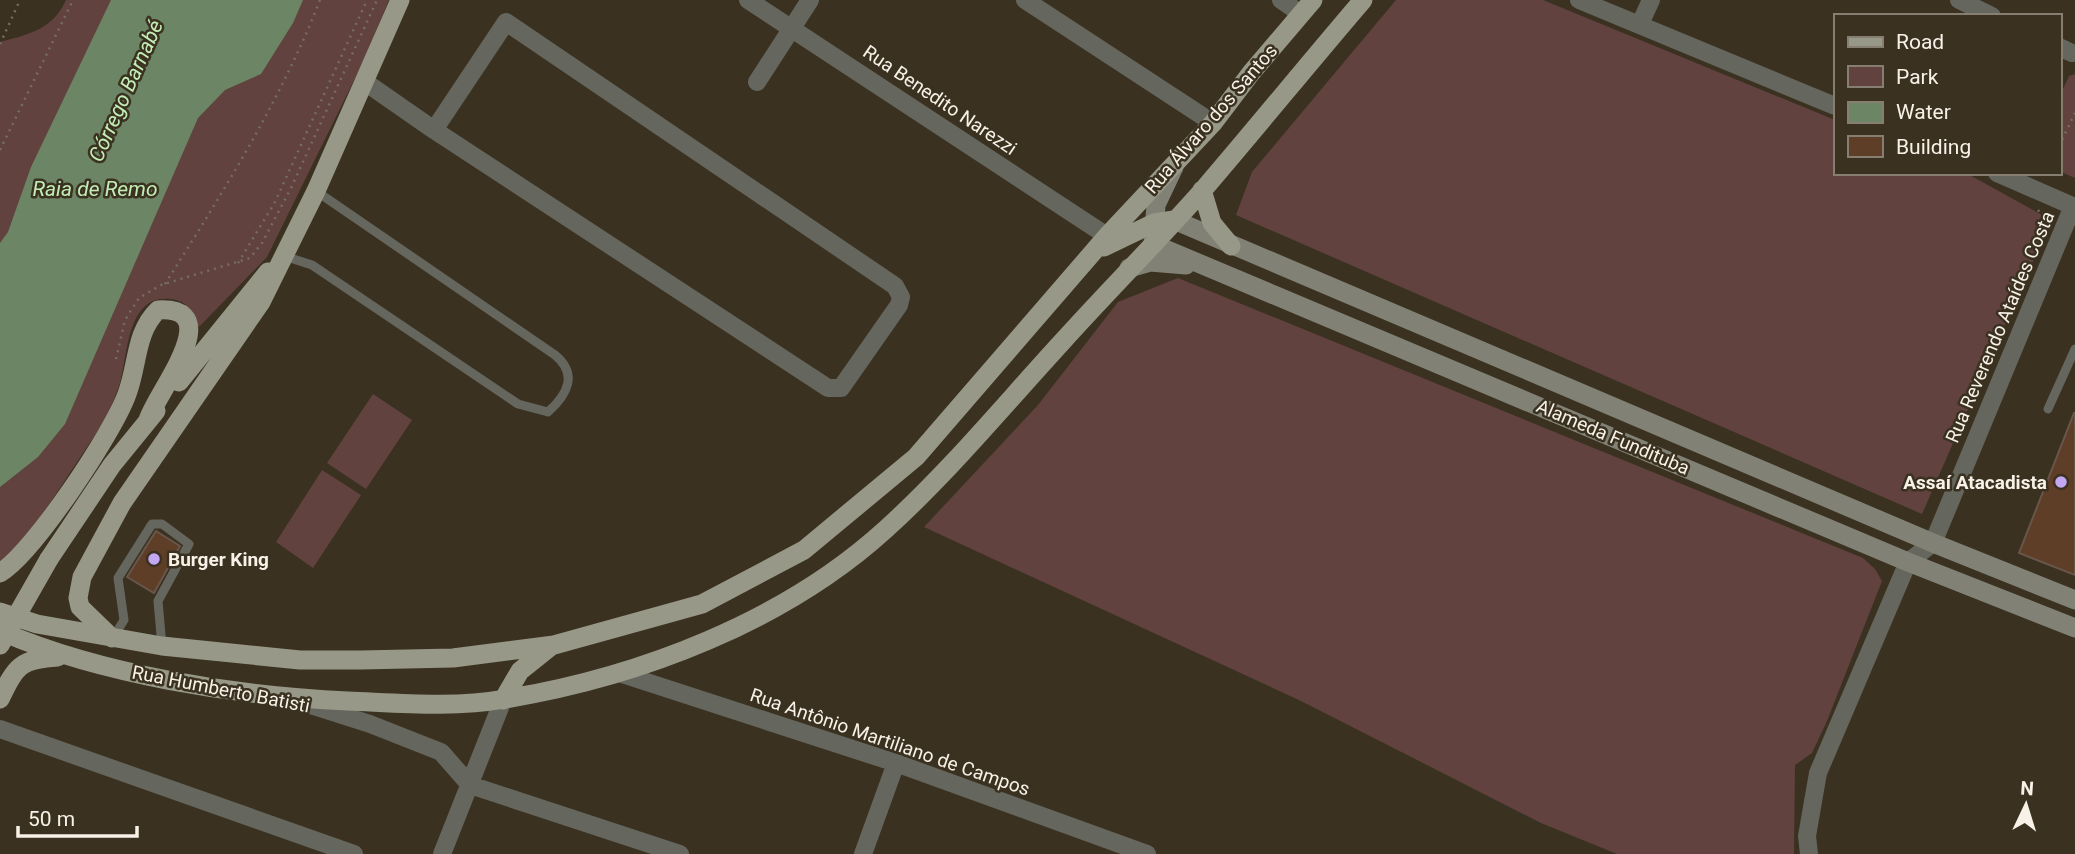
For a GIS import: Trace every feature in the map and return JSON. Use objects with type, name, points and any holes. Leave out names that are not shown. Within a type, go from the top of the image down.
[{"type":"main road","points":[[113,639],[80,607],[78,598],[82,577],[129,493],[261,302],[316,191],[400,0]]},
{"type":"main road","points":[[287,698],[402,703],[503,700],[619,673],[682,652],[809,588],[884,531],[974,442],[1202,190],[1363,0]]},
{"type":"main road","name":"Rua Álvaro dos Santos","points":[[0,611],[37,624],[113,639],[300,660],[453,658],[554,645],[676,614],[773,568],[828,532],[916,457],[1107,236],[1213,123],[1307,7]]},
{"type":"main road","points":[[1153,244],[1156,205],[1177,162]]},
{"type":"main road","points":[[1202,190],[1212,223],[1231,246]]},
{"type":"main road","points":[[1093,252],[1154,223],[1174,220]]},
{"type":"main road","name":"Alameda Fundituba","points":[[1174,220],[2075,600]]},
{"type":"main road","name":"Alameda Fundituba","points":[[1153,244],[1908,562],[2075,628]]},
{"type":"main road","points":[[0,645],[49,559],[112,465],[282,255]]},
{"type":"main road","points":[[1129,268],[1150,262],[1175,262],[1234,277]]},
{"type":"main road","points":[[0,573],[22,555],[93,457],[113,425],[128,393],[144,329],[159,310],[169,309],[180,312],[187,320],[188,343],[153,404],[148,420]]},
{"type":"main road","points":[[948,423],[974,442]]},
{"type":"main road","points":[[0,631],[66,656]]},
{"type":"main road","points":[[503,700],[520,671],[554,645]]},
{"type":"main road","points":[[0,699],[14,671],[30,659],[66,656]]},
{"type":"main road","name":"Rua Humberto Batisti","points":[[66,656],[147,675],[287,698]]},
{"type":"street","name":"Rua Benedito Narezzi","points":[[748,0],[1107,236]]},
{"type":"street","points":[[757,82],[810,0]]},
{"type":"street","points":[[1025,0],[1213,123]]},
{"type":"street","points":[[1281,0],[1307,7]]},
{"type":"street","points":[[1579,0],[1834,106]]},
{"type":"street","points":[[1640,24],[1651,0]]},
{"type":"street","points":[[1959,0],[1988,14]]},
{"type":"street","points":[[365,82],[434,130],[828,388],[841,388],[899,306],[901,297],[895,286],[506,22],[434,130]]},
{"type":"street","points":[[2002,175],[2074,206]]},
{"type":"street","name":"Rua Reverendo Ataídes Costa","points":[[1933,542],[2074,206]]},
{"type":"street","points":[[1809,854],[1807,836],[1818,773],[1908,562],[1933,542]]},
{"type":"street","name":"Rua Antônio Martiliano de Campos","points":[[619,673],[896,763],[1147,854]]},
{"type":"street","name":"Rua Humberto Batisti","points":[[287,698],[370,724],[441,752],[470,785]]},
{"type":"street","points":[[442,854],[503,700]]},
{"type":"street","points":[[0,729],[354,854]]},
{"type":"street","points":[[863,854],[896,763]]},
{"type":"street","points":[[470,785],[680,854]]},
{"type":"lane","points":[[282,255],[312,265],[518,404],[548,412],[562,400],[570,381],[566,364],[316,191]]},
{"type":"lane","points":[[2048,409],[2075,349]]},
{"type":"lane","points":[[113,639],[124,620],[118,578],[152,524],[162,524],[189,544],[158,601],[162,646]]},
{"type":"path","points":[[0,44],[20,0]]},
{"type":"path","points":[[0,150],[73,0]]},
{"type":"path","points":[[165,284],[248,145],[307,33],[320,0]]},
{"type":"path","points":[[367,0],[275,202],[238,263],[250,258],[271,228],[377,0]]},
{"type":"path","points":[[2061,142],[2075,113]]},
{"type":"green space","points":[[66,0],[389,0],[363,62],[267,257],[199,327],[192,312],[176,300],[156,300],[138,315],[132,327],[114,400],[105,420],[20,548],[0,564],[0,42],[31,33],[47,24],[61,10]]},
{"type":"green space","points":[[1396,0],[1543,0],[1834,120],[1834,175],[1970,175],[2051,220],[1922,514],[1236,215],[1252,172]]},
{"type":"green space","points":[[2075,74],[2075,178],[2061,172],[2061,94],[2069,76]]},
{"type":"green space","points":[[1178,278],[1863,558],[1875,569],[1882,581],[1827,721],[1812,753],[1795,765],[1794,854],[1617,854],[1541,823],[1301,701],[924,527],[1038,405],[1118,302]]},
{"type":"green space","points":[[373,394],[412,420],[366,489],[327,463]]},
{"type":"green space","points":[[322,470],[361,495],[313,568],[276,542]]},
{"type":"water","name":"Raia de Remo","points":[[111,0],[303,0],[293,23],[261,74],[225,90],[198,118],[65,424],[38,457],[0,487],[0,243],[8,232],[31,167]]},
{"type":"building","name":"Assaí Atacadista","points":[[2075,413],[2075,575],[2019,553]]},
{"type":"building","name":"Burger King","points":[[156,531],[180,546],[154,593],[127,577]]},
{"type":"place","name":"Assaí Atacadista","points":[[2061,482]]},
{"type":"place","name":"Burger King","points":[[154,559]]},
{"type":"water label","name":"Córrego Barnabé","points":[[126,91]]}]
